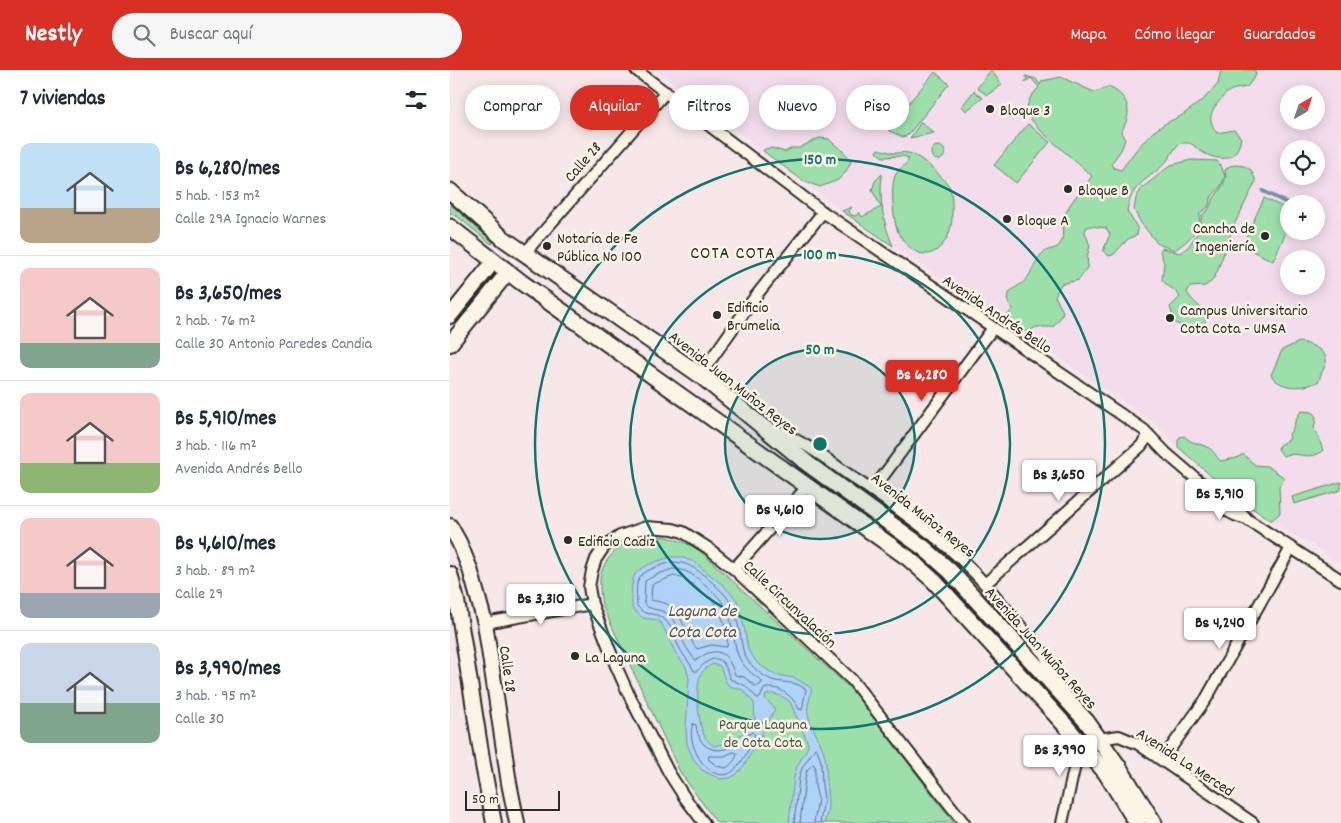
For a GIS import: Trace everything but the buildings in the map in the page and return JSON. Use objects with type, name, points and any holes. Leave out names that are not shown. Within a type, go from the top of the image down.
[{"type":"main road","name":"Avenida Juan Muñoz Reyes","points":[[450,191],[493,230],[524,254],[700,375],[808,464],[930,553],[950,571],[1087,722],[1118,766],[1154,823]]},
{"type":"main road","points":[[450,228],[508,272],[908,558],[934,581],[1026,680],[1086,749],[1106,773],[1137,823]]},
{"type":"main road","points":[[450,316],[494,261],[507,254],[524,254]]},
{"type":"main road","points":[[450,344],[524,254]]},
{"type":"main road","name":"Calle 28","points":[[450,526],[470,569],[485,623],[509,783],[517,823]]},
{"type":"main road","points":[[450,574],[457,601],[494,823]]},
{"type":"main road","points":[[457,601],[477,595]]},
{"type":"main road","points":[[1086,749],[1099,739]]},
{"type":"street","name":"Avenida Andrés Bello","points":[[636,70],[823,212],[1133,423],[1149,435],[1166,453],[1214,494],[1224,498],[1238,508],[1248,520],[1341,580]]},
{"type":"street","name":"Calle 28","points":[[524,254],[666,92]]},
{"type":"street","points":[[700,375],[755,297],[823,212]]},
{"type":"street","points":[[872,490],[993,328]]},
{"type":"street","name":"Avenida Muñoz Reyes","points":[[764,426],[802,442],[872,490],[953,552],[985,584],[1048,660],[1052,682]]},
{"type":"street","points":[[985,584],[1141,446],[1149,435]]},
{"type":"street","points":[[734,570],[807,487]]},
{"type":"street","name":"Calle Circunvalación","points":[[704,823],[685,798],[638,712],[616,666],[592,604],[589,586],[596,559],[604,548],[620,536],[646,527],[673,529],[683,532],[708,548],[734,570],[852,680],[964,823]]},
{"type":"street","points":[[1162,760],[1206,699],[1290,548]]},
{"type":"street","points":[[485,623],[592,604]]},
{"type":"street","name":"Avenida La Merced","points":[[1099,739],[1119,736],[1138,744],[1253,823]]},
{"type":"street","points":[[1062,823],[1077,756],[1086,749]]},
{"type":"shaded area","name":"Campus Universitario Cota Cota - UMSA","points":[[656,70],[1341,70],[1341,564],[1242,501],[1189,458],[1153,422],[839,209],[735,130],[749,130],[749,85],[676,85]]},
{"type":"green space","points":[[991,70],[1002,85],[987,95],[977,88]]},
{"type":"green space","points":[[1221,70],[1255,70],[1256,75],[1247,87],[1233,90],[1226,94],[1215,106],[1211,114],[1212,123],[1217,133],[1234,130],[1241,138],[1236,152],[1227,158],[1221,158],[1202,152],[1189,143],[1180,143],[1166,162],[1137,188],[1129,201],[1127,211],[1138,229],[1137,235],[1128,239],[1113,255],[1109,256],[1103,251],[1110,234],[1106,228],[1090,226],[1086,228],[1085,232],[1090,246],[1087,257],[1088,266],[1079,280],[1061,284],[1055,296],[1063,312],[1053,327],[1036,327],[1028,332],[1015,329],[1007,324],[1006,317],[1013,309],[1007,300],[1009,293],[1025,281],[1041,255],[1060,244],[1065,215],[1071,203],[1092,176],[1042,132],[1025,113],[1030,98],[1039,87],[1031,78],[1024,83],[1027,79],[1025,76],[1036,79],[1040,85],[1042,81],[1061,77],[1094,92],[1109,87],[1116,91],[1125,101],[1128,112],[1121,132],[1125,140],[1121,150],[1111,164],[1114,168],[1121,170],[1153,132],[1181,116],[1204,99],[1218,84]]},
{"type":"green space","points":[[935,72],[949,84],[908,135],[903,137],[889,130],[909,130],[909,103]]},
{"type":"green space","points":[[974,91],[983,98],[966,111],[962,106]]},
{"type":"green space","points":[[921,122],[934,133],[910,138]]},
{"type":"green space","points":[[1028,124],[1050,142],[1016,183],[994,165]]},
{"type":"green space","points":[[819,138],[829,139],[844,152],[851,162],[845,173],[838,180],[820,187],[803,181],[763,151],[772,148],[785,152],[792,148],[799,148]]},
{"type":"green space","points":[[935,146],[941,146],[945,153],[941,160],[935,160],[931,156],[931,150]]},
{"type":"green space","points":[[878,149],[893,153],[913,154],[930,166],[949,186],[952,201],[951,226],[946,239],[937,250],[925,254],[919,253],[909,247],[898,232],[894,213],[893,184],[895,176],[909,158],[902,156],[883,157],[876,152]]},
{"type":"green space","points":[[1191,160],[1217,161],[1225,176],[1221,186],[1212,196],[1208,207],[1200,213],[1200,219],[1193,235],[1175,250],[1158,244],[1141,223],[1134,210],[1136,198],[1142,188],[1171,165]]},
{"type":"green space","points":[[1235,165],[1244,166],[1251,170],[1256,181],[1234,225],[1212,281],[1205,286],[1190,287],[1187,292],[1207,315],[1204,323],[1198,327],[1175,323],[1170,307],[1180,297],[1162,280],[1164,263],[1160,251],[1162,248],[1180,253],[1188,247],[1199,231],[1202,215],[1208,210],[1223,185],[1226,177],[1225,170]]},
{"type":"green space","points":[[882,174],[881,193],[883,211],[893,246],[842,211],[852,207],[849,211],[851,215],[856,216],[859,212],[862,217],[881,207],[872,190],[875,181]]},
{"type":"green space","name":"Cancha de Ingeniería","points":[[1264,198],[1280,206],[1280,240],[1283,240],[1273,261],[1242,246]]},
{"type":"green space","points":[[450,204],[492,241],[493,244],[450,213]]},
{"type":"green space","points":[[1299,342],[1321,351],[1326,358],[1325,367],[1319,381],[1313,384],[1300,387],[1286,386],[1275,380],[1271,375],[1282,350]]},
{"type":"green space","points":[[1302,411],[1312,412],[1316,417],[1314,430],[1323,451],[1312,456],[1294,454],[1283,456],[1278,449],[1279,445],[1290,439],[1289,434]]},
{"type":"green space","points":[[1184,436],[1209,448],[1220,461],[1237,458],[1243,454],[1255,465],[1267,466],[1285,478],[1279,486],[1280,513],[1270,520],[1252,508],[1239,506],[1227,497],[1225,488],[1178,447],[1178,440]]},
{"type":"green space","points":[[1341,482],[1341,490],[1294,504],[1292,497]]},
{"type":"green space","name":"Parque Laguna de Cota Cota","points":[[643,535],[673,538],[700,551],[853,691],[954,823],[717,823],[680,772],[602,605],[600,577],[607,561],[619,548]]},
{"type":"water","name":"Laguna de Cota Cota","points":[[671,557],[681,557],[694,562],[723,585],[737,600],[748,650],[757,663],[775,675],[795,678],[811,688],[808,714],[826,761],[828,807],[824,823],[789,823],[794,777],[797,766],[808,747],[808,743],[790,702],[782,697],[775,694],[766,695],[765,698],[775,709],[745,764],[737,774],[730,778],[720,779],[702,770],[693,758],[687,744],[689,678],[686,667],[675,652],[662,624],[657,620],[643,618],[632,608],[632,586],[635,574],[643,567]],"holes":[[[713,664],[720,666],[729,686],[743,690],[754,703],[755,721],[733,741],[714,746],[706,738],[700,722],[698,686],[701,674],[705,669]]]},
{"type":"waterway","points":[[1263,191],[1280,200]]},
{"type":"place","name":"Bloque 3","points":[[990,109]]},
{"type":"place","name":"Bloque B","points":[[1068,189]]},
{"type":"place","name":"Bloque A","points":[[1007,219]]},
{"type":"place","name":"Cancha de Ingeniería","points":[[1265,236]]},
{"type":"place","name":"Notaria de Fe Pública No 100","points":[[547,246]]},
{"type":"place","name":"Edificio Brumelia","points":[[717,315]]},
{"type":"place","name":"Campus Universitario Cota Cota - UMSA","points":[[1170,318]]},
{"type":"place","name":"Edificio Cadiz","points":[[568,540]]},
{"type":"place","name":"La Laguna","points":[[575,656]]},
{"type":"district","name":"COTA COTA","points":[[733,252]]}]
